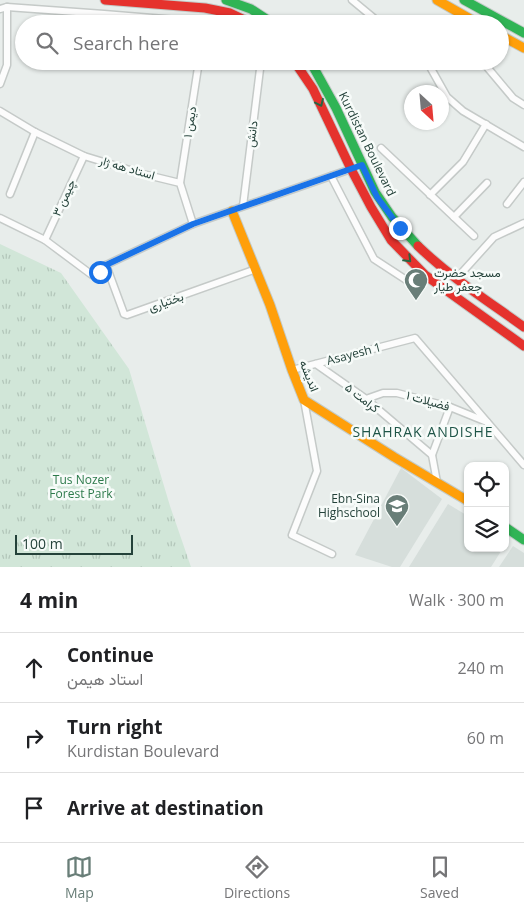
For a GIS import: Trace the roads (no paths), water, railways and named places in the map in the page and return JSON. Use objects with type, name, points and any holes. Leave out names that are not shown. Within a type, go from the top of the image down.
[{"type":"main road","points":[[106,0],[205,8],[234,15]]},
{"type":"main road","points":[[226,0],[238,3],[261,15]]},
{"type":"main road","points":[[439,0],[462,15]]},
{"type":"main road","points":[[455,11],[455,2],[458,0]]},
{"type":"main road","points":[[464,0],[490,15]]},
{"type":"main road","points":[[509,26],[524,34]]},
{"type":"main road","points":[[509,40],[524,48]]},
{"type":"main road","name":"Kurdistan Boulevard","points":[[300,70],[313,89],[350,169],[391,240],[404,256],[425,275],[524,346]]},
{"type":"main road","name":"Kurdistan Boulevard","points":[[316,70],[377,197],[400,228],[431,258],[524,327]]},
{"type":"main road","points":[[350,169],[362,165]]},
{"type":"main road","name":"اندیشه","points":[[232,211],[270,305],[304,400],[394,457],[464,498]]},
{"type":"main road","points":[[509,530],[524,540]]},
{"type":"street","points":[[352,0],[370,15]]},
{"type":"street","points":[[0,84],[7,65],[4,8],[116,15]]},
{"type":"street","name":"دیمن ۱","points":[[180,183],[198,70]]},
{"type":"street","name":"دانش","points":[[243,206],[260,70]]},
{"type":"street","points":[[432,70],[447,97],[464,110],[524,147]]},
{"type":"street","points":[[490,70],[513,98],[524,105]]},
{"type":"street","name":"استاد هه ژار","points":[[0,111],[35,132],[84,156],[180,183]]},
{"type":"street","points":[[430,194],[463,162],[486,124]]},
{"type":"street","points":[[10,194],[35,132]]},
{"type":"street","points":[[380,148],[474,236]]},
{"type":"street","name":"چیمن ۳","points":[[45,240],[84,156]]},
{"type":"street","points":[[0,218],[45,240],[92,275],[100,272],[106,265],[193,224],[350,169]]},
{"type":"street","points":[[331,176],[374,259],[417,287]]},
{"type":"street","points":[[507,204],[524,182]]},
{"type":"street","points":[[180,183],[193,224]]},
{"type":"street","points":[[454,217],[487,183]]},
{"type":"street","points":[[457,278],[494,237],[524,223]]},
{"type":"street","name":"بختیاری","points":[[106,265],[124,314],[127,315],[256,269]]},
{"type":"street","name":"Asayesh 1","points":[[292,370],[415,338]]},
{"type":"street","name":"فضیلات ۱","points":[[415,338],[524,465]]},
{"type":"street","name":"کرامت ۵","points":[[316,364],[366,399],[432,455]]},
{"type":"street","name":"فضیلات ۱","points":[[366,399],[383,393],[397,393],[450,407],[489,423]]},
{"type":"street","points":[[304,400],[317,471],[292,535],[332,554]]},
{"type":"street","points":[[437,482],[432,455],[450,407]]},
{"type":"place","name":"مسجد حضرت جعفر طیار","points":[[416,301]]},
{"type":"place","name":"Ebn-Sina Highschool","points":[[397,527]]},
{"type":"district","name":"SHAHRAK ANDISHE","points":[[423,432]]},
{"type":"park label","name":"Tus Nozer Forest Park","points":[[81,487]]}]
